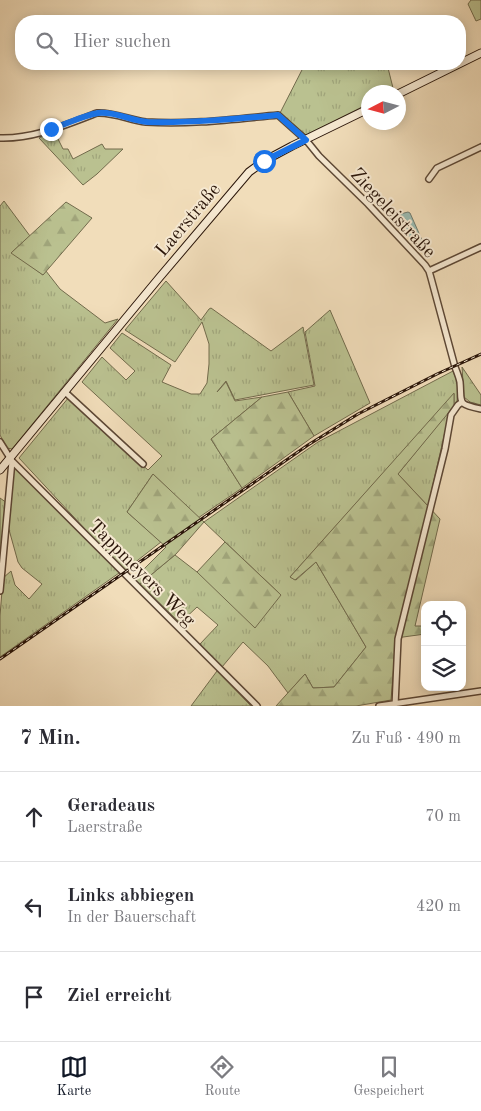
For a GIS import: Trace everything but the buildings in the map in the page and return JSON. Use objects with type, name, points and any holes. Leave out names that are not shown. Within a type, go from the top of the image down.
[{"type":"main road","points":[[466,60],[481,53]]},
{"type":"main road","points":[[406,90],[447,70]]},
{"type":"main road","name":"Laerstraße","points":[[0,470],[241,180],[257,165],[361,112]]},
{"type":"street","name":"Ziegeleistraße","points":[[0,138],[13,139],[37,135],[96,114],[106,113],[145,122],[228,120],[278,115],[306,140],[319,156],[368,204],[429,271],[460,380],[460,398],[462,402]]},
{"type":"street","points":[[429,179],[437,168],[481,147]]},
{"type":"street","points":[[429,271],[481,247]]},
{"type":"street","points":[[65,392],[143,464]]},
{"type":"street","points":[[395,705],[398,639],[452,415],[462,402],[468,406],[481,409]]},
{"type":"street","name":"Tappmeyers Weg","points":[[0,442],[10,460],[257,706]]},
{"type":"street","points":[[0,591],[10,460]]},
{"type":"street","points":[[379,706],[481,690]]},
{"type":"green space","points":[[471,0],[481,0],[481,19],[476,21],[468,4]]},
{"type":"green space","points":[[302,70],[388,70],[392,85],[361,85],[361,108],[306,135],[280,113]]},
{"type":"green space","points":[[54,131],[63,149],[68,149],[73,159],[102,144],[105,149],[123,149],[83,185],[39,138]]},
{"type":"green space","points":[[4,201],[30,236],[12,252],[43,275],[46,271],[60,289],[105,323],[118,319],[12,449],[7,448],[0,435],[0,206]]},
{"type":"green space","points":[[66,202],[92,218],[43,275],[11,253]]},
{"type":"green space","points":[[166,281],[201,320],[211,308],[271,351],[303,327],[314,385],[235,400],[226,381],[217,392],[226,382],[235,401],[262,397],[211,439],[242,488],[198,518],[153,474],[127,512],[161,542],[124,571],[19,458],[69,397],[148,470],[162,456],[82,382],[102,357],[126,380],[135,371],[110,348],[122,333],[171,365],[162,382],[191,394],[200,394],[207,383],[209,364],[209,344],[202,322],[175,362],[125,330]]},
{"type":"green space","points":[[330,310],[370,403],[314,436],[288,392],[315,386],[305,332]]},
{"type":"green space","points":[[462,367],[481,395],[481,405],[470,402],[464,397]]},
{"type":"green space","points":[[453,371],[458,384],[457,402],[454,406],[454,394],[290,577],[296,580],[316,562],[366,647],[334,687],[313,688],[305,674],[288,693],[268,666],[243,642],[222,667],[200,644],[218,625],[197,607],[180,623],[140,584],[175,555],[197,572],[281,595],[204,522],[318,442]]},
{"type":"green space","points":[[288,392],[314,436],[242,488],[211,439],[262,397]]},
{"type":"green space","points":[[454,393],[454,406],[398,474],[440,519],[415,626],[421,626],[421,635],[396,638],[391,700],[356,706],[276,706],[305,674],[313,688],[334,687],[366,647],[316,562],[295,580],[290,577]]},
{"type":"green space","points":[[450,410],[428,506],[398,474]]},
{"type":"green space","points":[[14,468],[119,573],[0,657],[0,616],[3,578],[11,571],[15,585],[29,599],[42,584],[22,568],[18,562],[8,526]]},
{"type":"green space","points":[[153,474],[204,522],[176,554],[140,584],[134,579],[166,547],[127,512]]},
{"type":"green space","points":[[0,498],[7,503],[2,558],[0,557]]},
{"type":"green space","points":[[225,542],[281,595],[255,628],[197,572]]},
{"type":"green space","points":[[217,671],[251,706],[191,706]]},
{"type":"water","points":[[408,212],[426,249],[407,235],[393,219],[393,216]]},
{"type":"railway","points":[[0,659],[308,445],[358,414],[481,354]]},
{"type":"route","points":[[51,129],[96,114],[106,113],[145,122],[228,120],[278,115],[306,140],[264,161]]}]
